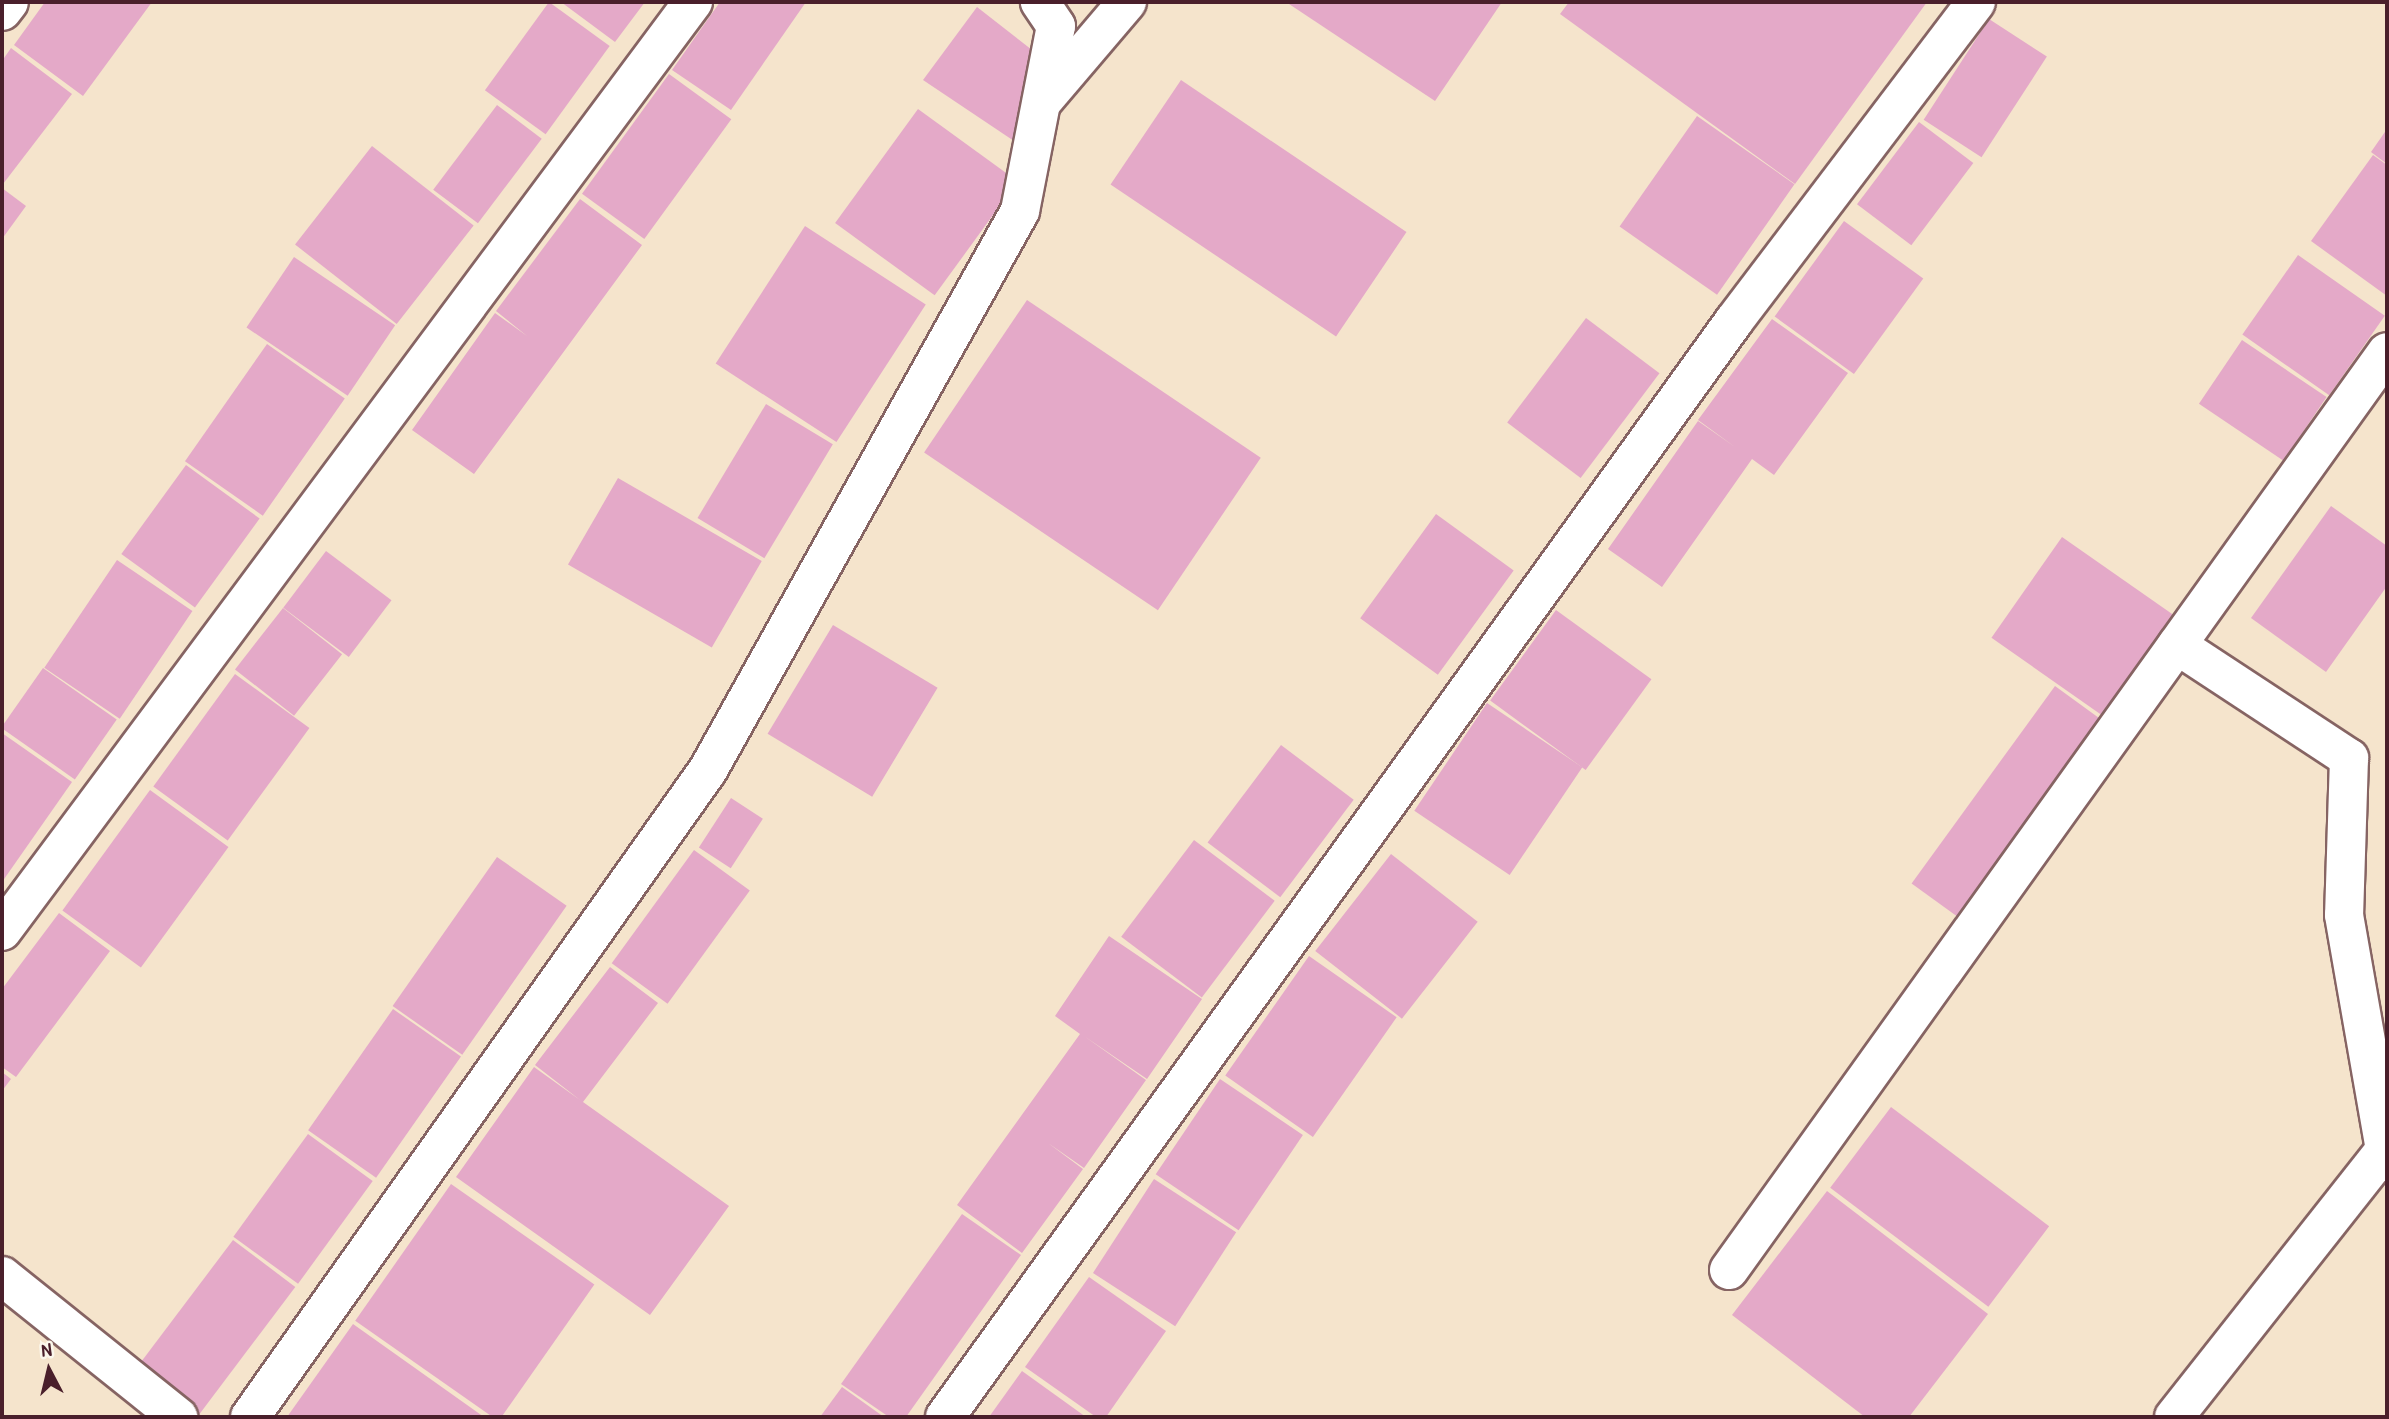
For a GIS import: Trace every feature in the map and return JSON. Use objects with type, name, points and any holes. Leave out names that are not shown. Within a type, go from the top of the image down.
[{"type":"street","points":[[2,11],[9,2]]},
{"type":"street","points":[[2,931],[693,2]]},
{"type":"street","points":[[250,1417],[708,770],[1020,211],[1056,26],[1040,2]]},
{"type":"street","points":[[1041,104],[1128,2]]},
{"type":"street","points":[[945,1417],[1734,321],[1976,2]]},
{"type":"street","points":[[1729,1270],[2387,352]]},
{"type":"street","points":[[2174,1417],[2386,1156],[2344,915],[2348,758],[2177,645]]},
{"type":"street","points":[[2,1276],[178,1417]]},
{"type":"building","points":[[45,2],[152,2],[83,96],[14,45]]},
{"type":"building","points":[[549,2],[610,46],[546,134],[485,90]]},
{"type":"building","points":[[561,2],[645,2],[615,42]]},
{"type":"building","points":[[720,2],[806,2],[731,110],[672,70]]},
{"type":"building","points":[[1286,2],[1502,2],[1435,101]]},
{"type":"building","points":[[1569,2],[1927,2],[1795,184],[1560,14]]},
{"type":"building","points":[[977,7],[1045,60],[1017,143],[923,80]]},
{"type":"building","points":[[1989,19],[2047,57],[1982,157],[1924,120]]},
{"type":"building","points":[[11,48],[72,94],[3,184],[2,61]]},
{"type":"building","points":[[669,74],[731,119],[644,239],[582,194]]},
{"type":"building","points":[[1181,80],[1406,232],[1336,337],[1111,184]]},
{"type":"building","points":[[497,105],[542,139],[478,223],[433,190]]},
{"type":"building","points":[[918,109],[1018,181],[935,295],[835,223]]},
{"type":"building","points":[[1697,116],[1794,184],[1717,295],[1620,227]]},
{"type":"building","points":[[1919,122],[1973,163],[1911,245],[1857,204]]},
{"type":"building","points":[[2387,129],[2387,164],[2371,152]]},
{"type":"building","points":[[372,146],[474,225],[397,324],[295,245]]},
{"type":"building","points":[[2373,155],[2387,165],[2387,296],[2311,241]]},
{"type":"building","points":[[2,188],[26,206],[2,239]]},
{"type":"building","points":[[580,199],[642,245],[474,474],[412,430],[495,313],[527,336],[496,311]]},
{"type":"building","points":[[1844,221],[1923,279],[1854,374],[1775,316]]},
{"type":"building","points":[[805,226],[926,304],[836,442],[716,364]]},
{"type":"building","points":[[2298,255],[2385,316],[2329,395],[2242,334]]},
{"type":"building","points":[[294,257],[395,325],[348,396],[246,327]]},
{"type":"building","points":[[1027,300],[1261,458],[1158,610],[924,453]]},
{"type":"building","points":[[1586,318],[1659,373],[1581,478],[1507,423]]},
{"type":"building","points":[[1772,319],[1848,373],[1774,475],[1752,459],[1662,587],[1608,549],[1698,421],[1735,447],[1698,420]]},
{"type":"building","points":[[2242,340],[2327,397],[2284,461],[2199,404]]},
{"type":"building","points":[[267,344],[345,398],[263,516],[185,461]]},
{"type":"building","points":[[766,404],[833,444],[764,558],[697,518]]},
{"type":"building","points":[[186,465],[260,518],[195,607],[121,554]]},
{"type":"building","points":[[618,478],[762,561],[712,648],[568,565]]},
{"type":"building","points":[[2331,506],[2387,546],[2387,586],[2326,672],[2251,618]]},
{"type":"building","points":[[1436,514],[1514,570],[1438,675],[1360,618]]},
{"type":"building","points":[[2062,537],[2178,618],[2107,719],[1991,638]]},
{"type":"building","points":[[326,551],[391,600],[349,657],[283,608]]},
{"type":"building","points":[[117,560],[192,611],[120,719],[44,668]]},
{"type":"building","points":[[283,608],[342,654],[294,716],[235,669]]},
{"type":"building","points":[[1556,610],[1651,679],[1586,770],[1490,701]]},
{"type":"building","points":[[833,625],[938,688],[872,797],[768,734]]},
{"type":"building","points":[[43,668],[117,720],[75,779],[2,728]]},
{"type":"building","points":[[235,674],[309,728],[228,841],[153,786]]},
{"type":"building","points":[[2055,686],[2105,722],[1962,920],[1912,883]]},
{"type":"building","points":[[1487,703],[1582,767],[1510,875],[1414,811]]},
{"type":"building","points":[[2,733],[72,782],[2,882]]},
{"type":"building","points":[[1281,745],[1354,800],[1280,897],[1208,842]]},
{"type":"building","points":[[150,790],[228,847],[141,968],[62,911]]},
{"type":"building","points":[[731,798],[763,819],[731,868],[699,847]]},
{"type":"building","points":[[1194,840],[1275,901],[1202,997],[1121,937]]},
{"type":"building","points":[[694,850],[750,891],[668,1004],[612,963]]},
{"type":"building","points":[[1391,854],[1478,922],[1402,1019],[1315,951]]},
{"type":"building","points":[[497,857],[567,906],[462,1055],[393,1006]]},
{"type":"building","points":[[59,913],[110,951],[16,1077],[2,1067],[2,989]]},
{"type":"building","points":[[1109,936],[1202,999],[1147,1079],[1084,1036],[1146,1080],[1084,1168],[1048,1143],[1083,1169],[1022,1253],[957,1205],[1080,1034],[1055,1016]]},
{"type":"building","points":[[1309,956],[1397,1017],[1313,1137],[1225,1076]]},
{"type":"building","points":[[610,967],[658,1003],[583,1102],[729,1206],[650,1315],[456,1177],[534,1067],[580,1100],[535,1065]]},
{"type":"building","points":[[393,1009],[461,1057],[376,1178],[308,1130]]},
{"type":"building","points":[[2,1072],[11,1079],[2,1091]]},
{"type":"building","points":[[1220,1079],[1303,1135],[1239,1230],[1156,1174]]},
{"type":"building","points":[[1891,1107],[2049,1226],[1988,1307],[1830,1188]]},
{"type":"building","points":[[308,1134],[373,1181],[298,1284],[233,1237]]},
{"type":"building","points":[[1154,1179],[1236,1232],[1175,1326],[1093,1273]]},
{"type":"building","points":[[451,1184],[594,1284],[501,1417],[493,1417],[355,1321]]},
{"type":"building","points":[[1827,1191],[1988,1314],[1909,1417],[1865,1417],[1732,1315]]},
{"type":"building","points":[[962,1214],[1021,1255],[906,1417],[889,1417],[841,1384]]},
{"type":"building","points":[[233,1240],[295,1287],[197,1417],[192,1417],[133,1373]]},
{"type":"building","points":[[1089,1277],[1166,1331],[1106,1417],[1096,1417],[1025,1367]]},
{"type":"building","points":[[353,1324],[484,1417],[287,1417]]},
{"type":"building","points":[[1022,1371],[1086,1417],[989,1417]]},
{"type":"building","points":[[842,1387],[884,1417],[820,1417]]}]
